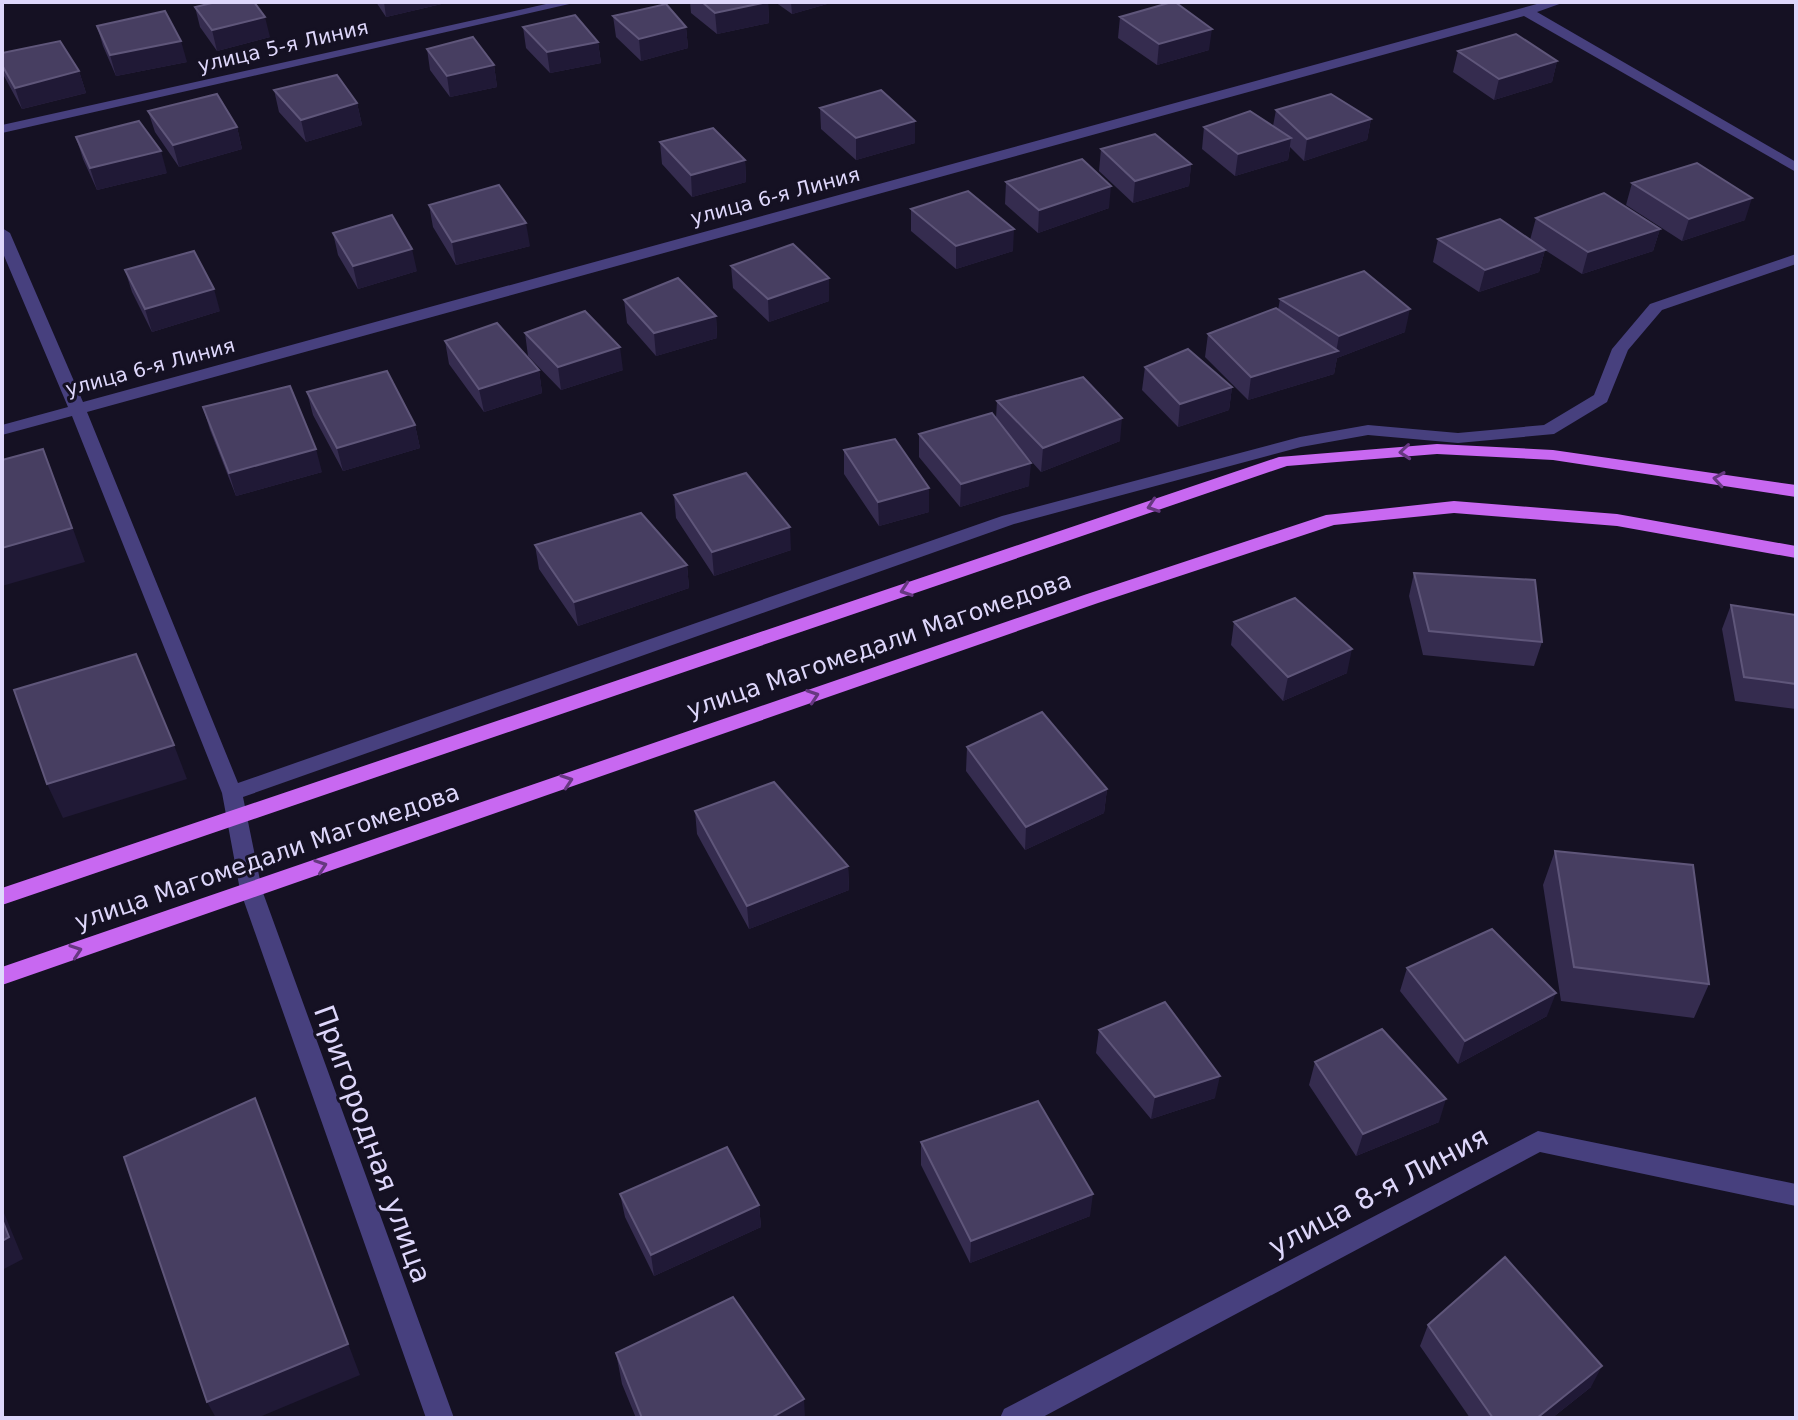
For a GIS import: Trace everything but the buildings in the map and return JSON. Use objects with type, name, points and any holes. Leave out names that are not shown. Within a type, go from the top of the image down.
[{"type":"main road","name":"улица Магомедали Магомедова","points":[[2,897],[1285,461],[1437,449],[1553,455],[1796,491]]},
{"type":"main road","name":"улица Магомедали Магомедова","points":[[2,976],[1091,599],[1332,519],[1454,507],[1617,520],[1796,552]]},
{"type":"street","name":"улица 5-я Линия","points":[[2,129],[572,2]]},
{"type":"street","name":"улица 6-я Линия","points":[[2,430],[1559,2]]},
{"type":"street","points":[[1526,11],[1796,168]]},
{"type":"street","name":"Пригородная улица","points":[[2,233],[77,408],[232,793],[251,890],[440,1418]]},
{"type":"street","points":[[232,793],[1008,520],[1300,442],[1368,430],[1458,438],[1548,430],[1601,398],[1620,349],[1656,307],[1796,259]]},
{"type":"street","name":"улица 8-я Линия","points":[[1014,1418],[1538,1141],[1796,1195]]}]
